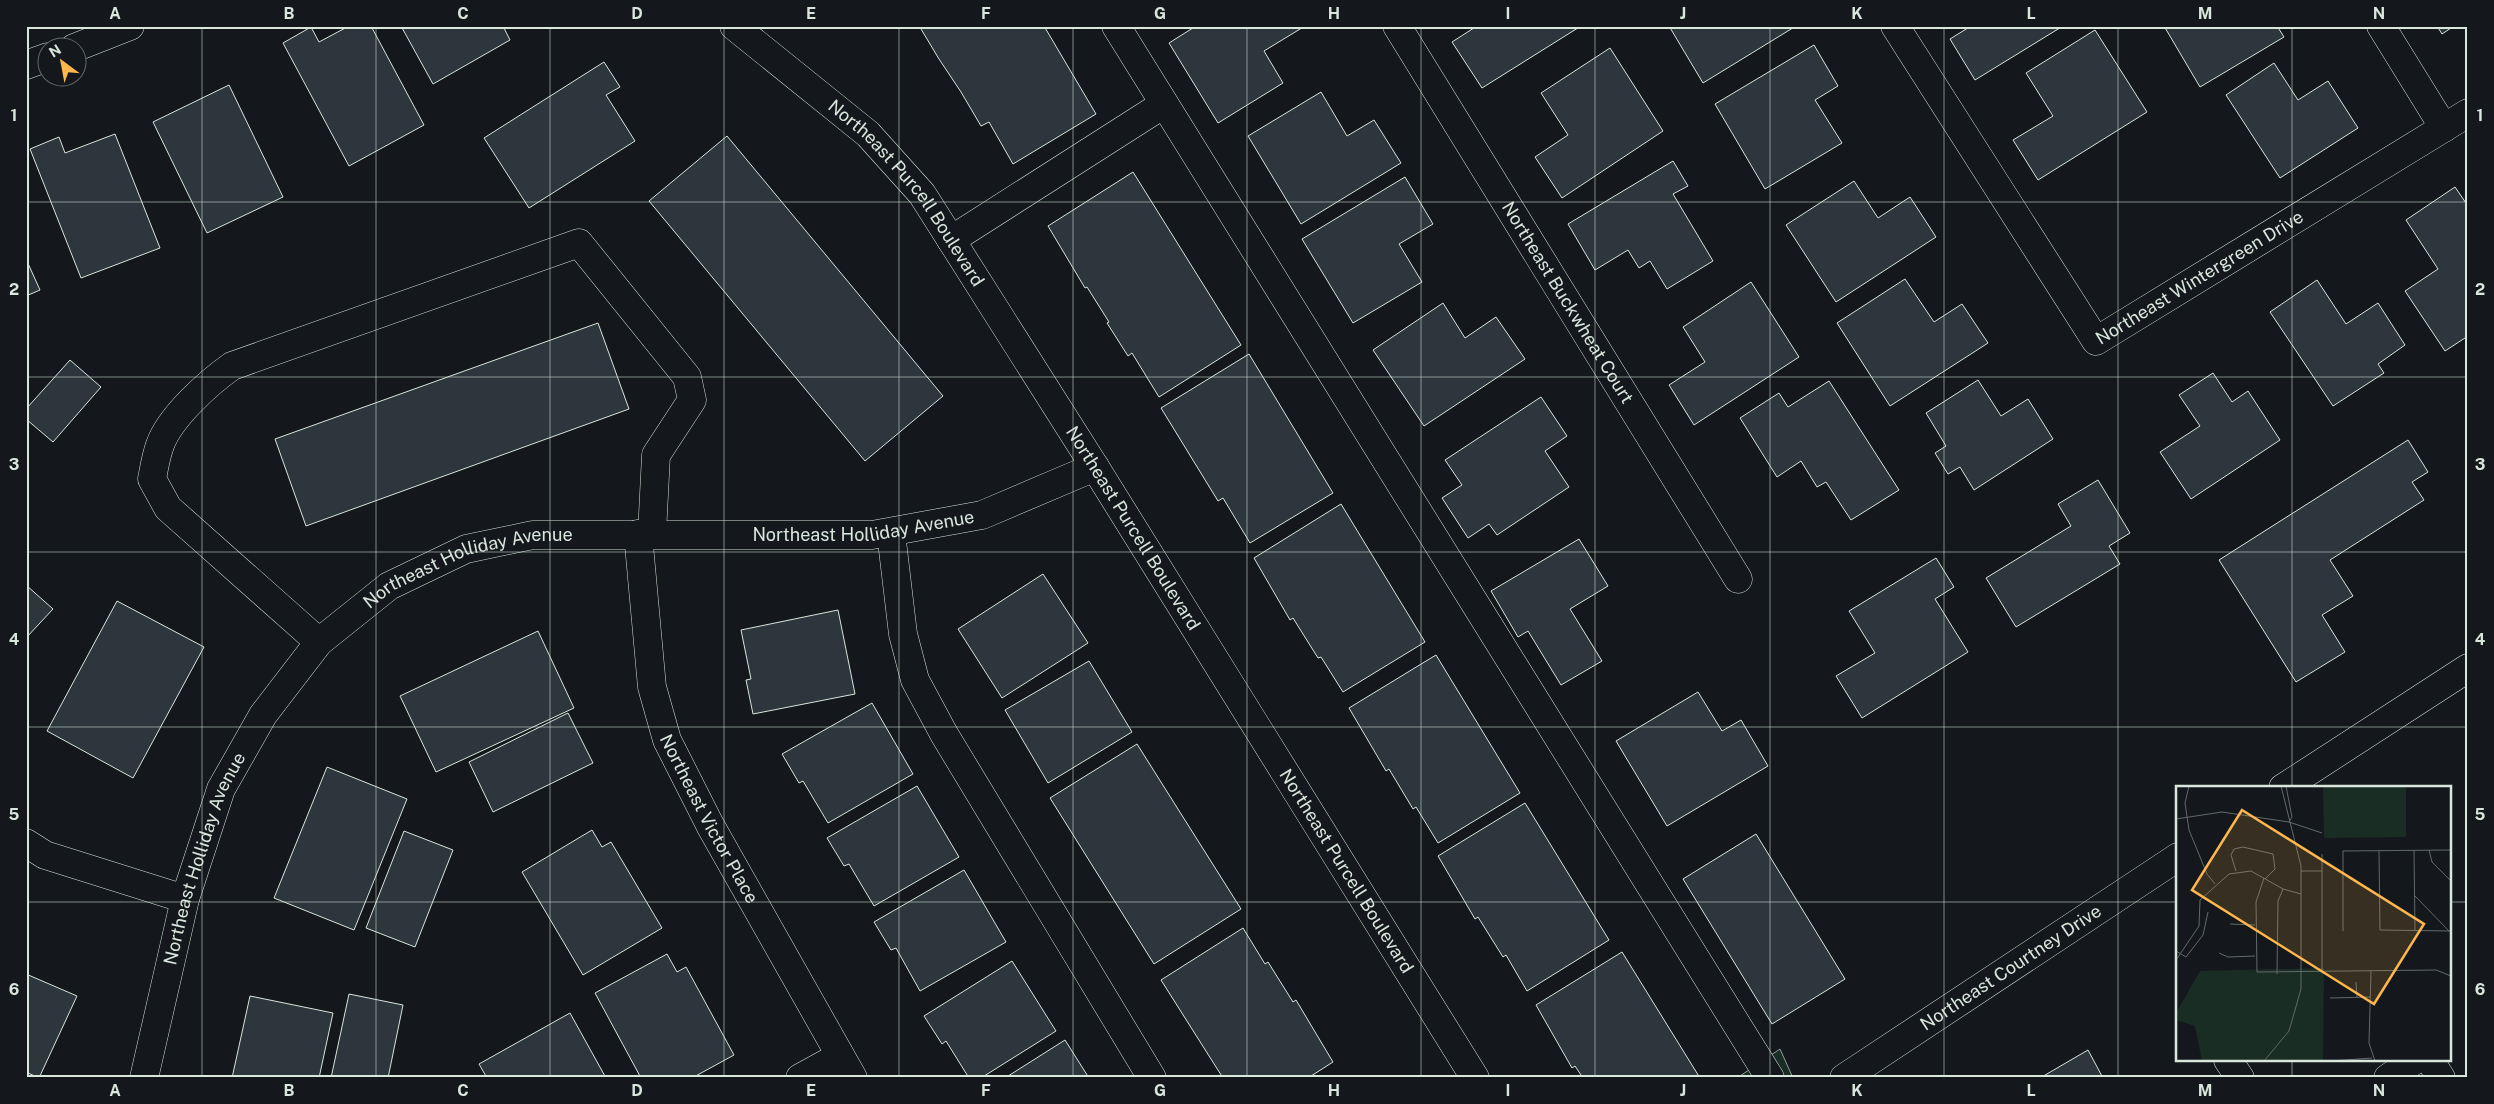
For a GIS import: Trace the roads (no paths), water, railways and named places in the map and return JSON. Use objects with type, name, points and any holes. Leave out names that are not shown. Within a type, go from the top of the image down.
[{"type":"street","points":[[88,42],[130,26]]},
{"type":"street","name":"Northeast Purcell Boulevard","points":[[734,26],[868,134],[922,194],[1475,1078]]},
{"type":"street","points":[[1116,26],[1770,1078]]},
{"type":"street","name":"Northeast Buckwheat Court","points":[[1397,26],[1738,579]]},
{"type":"street","name":"Northeast Wintergreen Drive","points":[[1895,26],[2096,341],[2468,113]]},
{"type":"street","points":[[2381,26],[2444,128]]},
{"type":"street","points":[[26,65],[38,61]]},
{"type":"street","points":[[951,240],[1164,104]]},
{"type":"street","name":"Northeast Victor Place","points":[[319,642],[168,508],[152,479],[161,443],[183,410],[212,380],[232,366],[579,243],[687,377],[692,400],[656,455],[645,534],[652,687],[667,740],[710,825],[847,1067]]},
{"type":"street","name":"Northeast Holliday Avenue","points":[[144,1078],[185,899],[222,789],[263,715],[319,642],[389,586],[466,549],[533,535],[872,535],[891,533],[982,515],[1095,468]]},
{"type":"street","points":[[891,533],[903,634],[915,680],[944,734],[1152,1078]]},
{"type":"street","points":[[2287,786],[2468,668]]},
{"type":"street","points":[[26,843],[46,855],[185,899]]},
{"type":"street","name":"Northeast Courtney Drive","points":[[1844,1078],[2176,858]]},
{"type":"street","points":[[2229,1062],[2240,1078]]},
{"type":"street","points":[[2388,1078],[2412,1062]]},
{"type":"street","points":[[2431,1062],[2441,1078]]},
{"type":"street","points":[[800,1078],[847,1067]]}]
